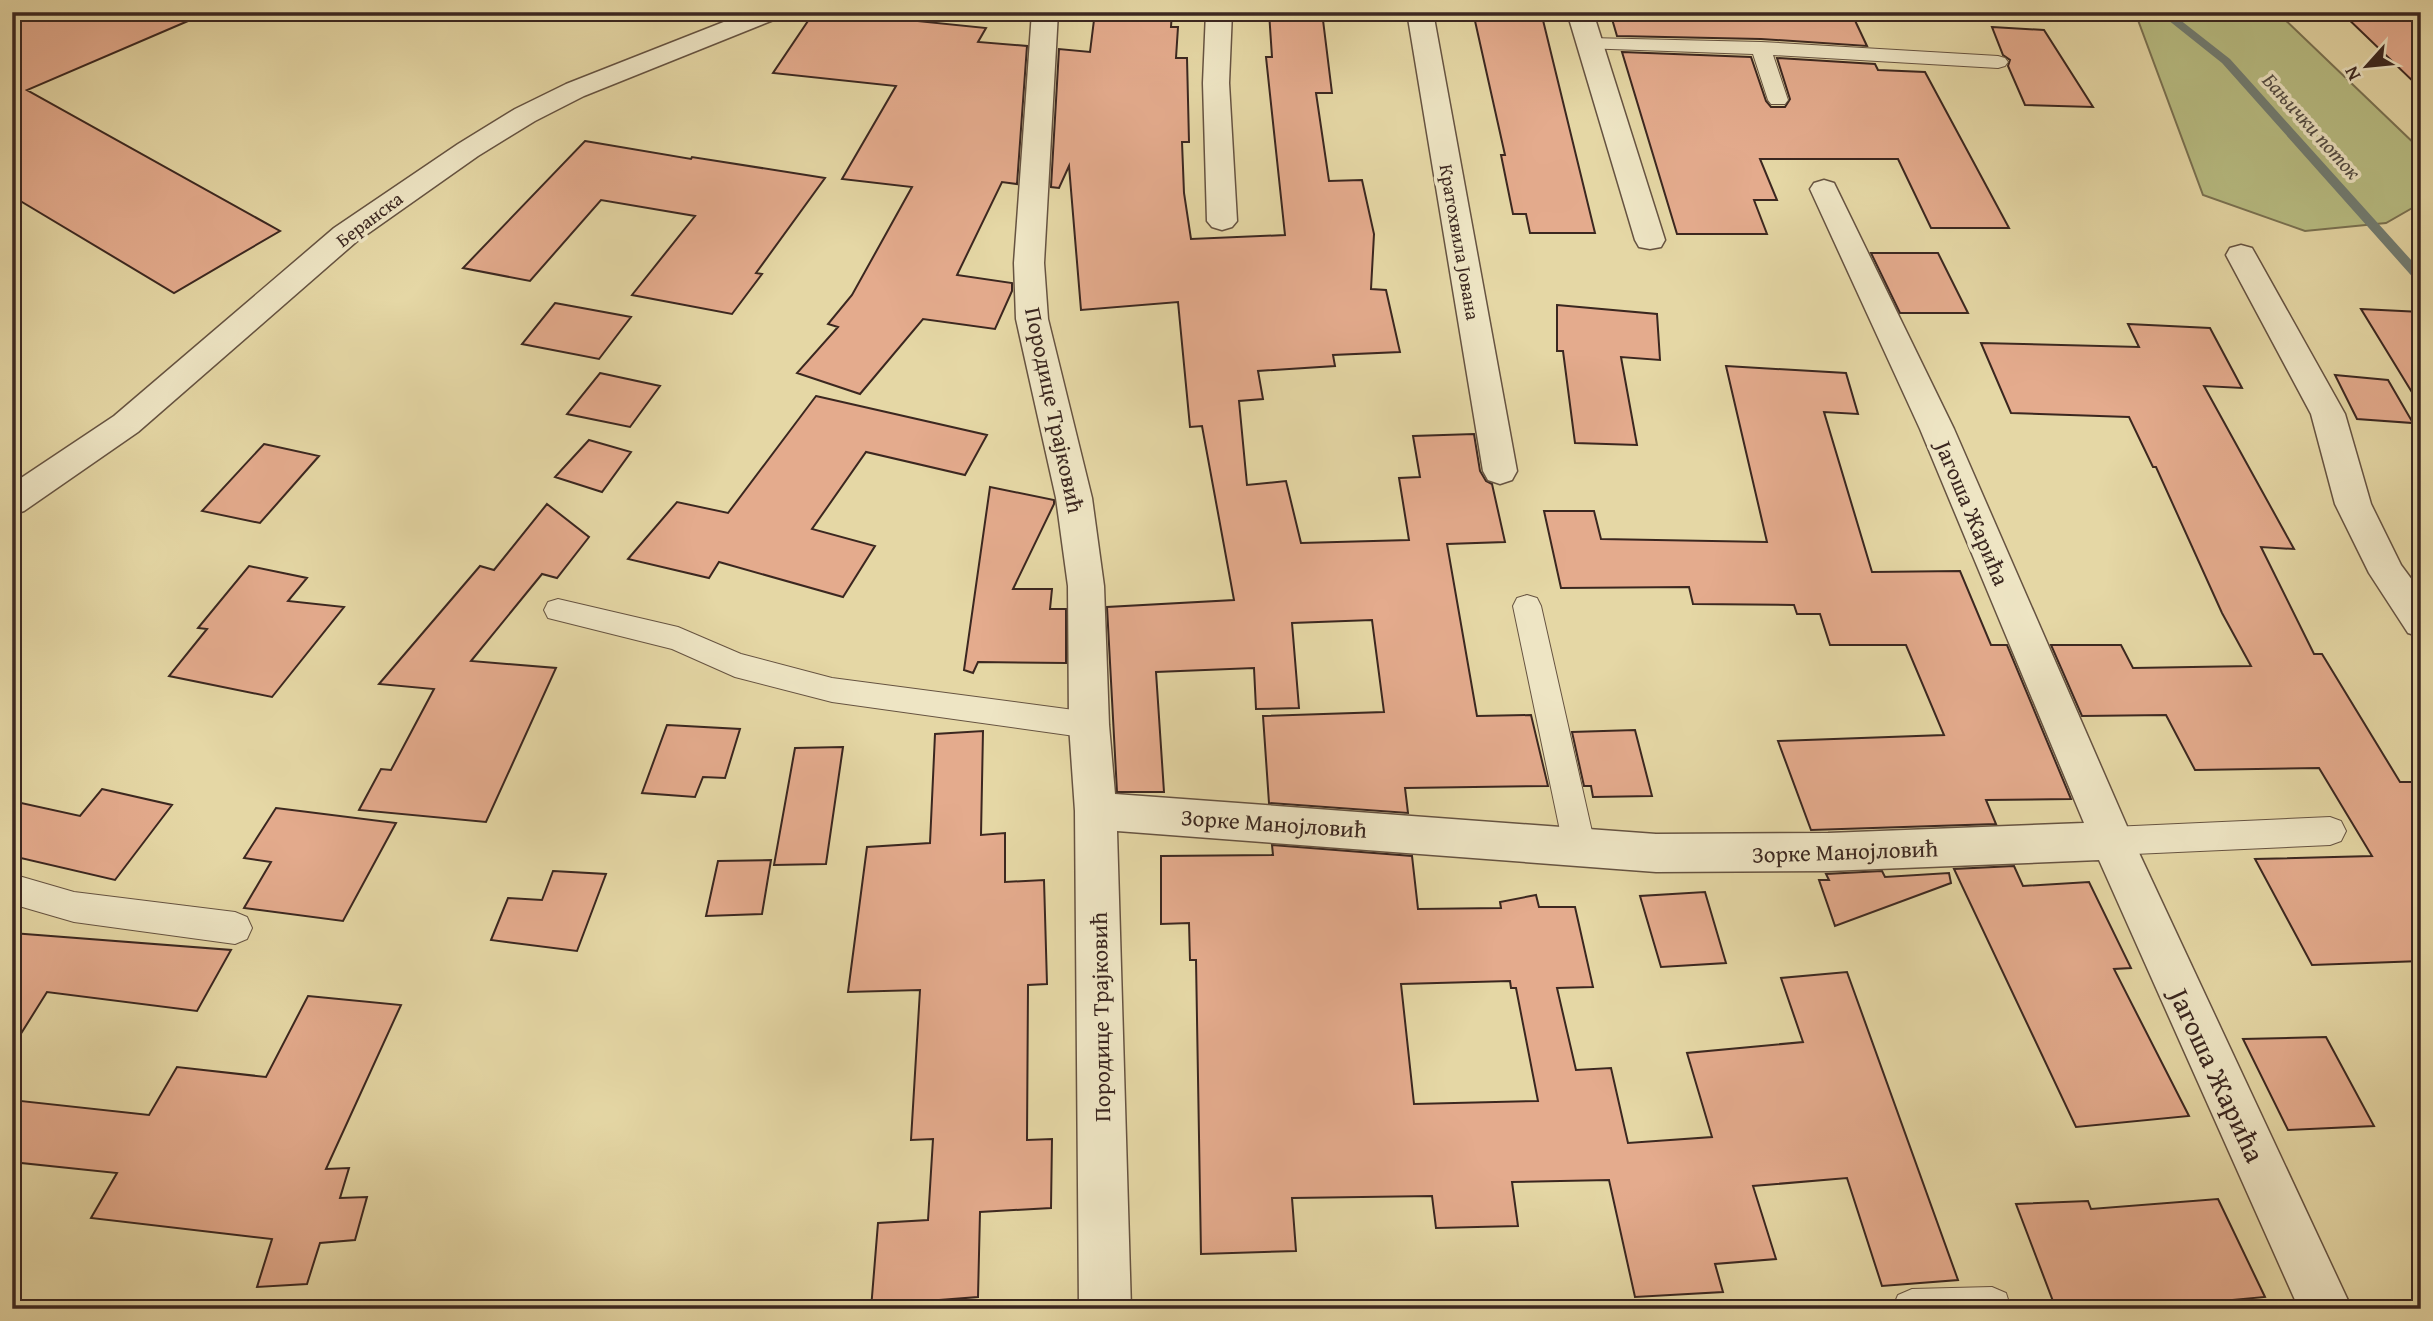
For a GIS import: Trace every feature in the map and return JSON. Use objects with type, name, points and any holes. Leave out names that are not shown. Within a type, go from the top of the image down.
[{"type":"street","name":"Беранска","points":[[12,502],[135,416],[345,235],[468,150],[526,115],[575,90],[772,12]]},
{"type":"street","name":"Породице Трајковић","points":[[1045,12],[1029,263],[1032,319],[1074,498],[1086,586],[1089,724],[1096,811],[1105,1309]]},
{"type":"street","points":[[1219,12],[1216,83],[1222,221]]},
{"type":"street","name":"Кратохвила Јована","points":[[1420,12],[1500,471]]},
{"type":"street","points":[[1580,12],[1650,240]]},
{"type":"street","name":"Јагоша Жарића","points":[[1824,190],[1937,429],[2112,841],[2326,1309]]},
{"type":"street","points":[[2241,255],[2328,414],[2353,503],[2387,573],[2421,622]]},
{"type":"street","name":"Зорке Манојловић","points":[[1096,811],[1579,845],[1656,853],[1721,854],[2112,841]]},
{"type":"lane","points":[[1589,44],[1761,48],[1998,61]]},
{"type":"lane","points":[[1761,48],[1778,100]]},
{"type":"lane","points":[[1527,606],[1579,845]]},
{"type":"lane","points":[[558,610],[678,639],[735,665],[832,690],[1089,724]]},
{"type":"lane","points":[[2112,841],[2330,831]]},
{"type":"lane","points":[[12,889],[74,908],[235,928]]},
{"type":"lane","points":[[1912,1309],[1992,1307]]},
{"type":"green space","points":[[2135,12],[2277,12],[2421,150],[2421,203],[2386,223],[2305,231],[2203,195]]},
{"type":"building","points":[[12,12],[209,12],[27,90],[280,231],[174,293],[12,196]]},
{"type":"building","points":[[820,12],[912,12],[907,20],[986,28],[978,42],[1027,46],[1017,184],[1002,182],[957,275],[1012,283],[1012,291],[995,329],[923,319],[860,394],[797,373],[838,327],[828,324],[852,295],[912,187],[842,179],[896,86],[773,73],[810,18]]},
{"type":"building","points":[[1095,12],[1172,12],[1171,27],[1178,27],[1176,58],[1187,58],[1189,142],[1182,142],[1184,193],[1191,239],[1285,235],[1266,57],[1272,57],[1269,12],[1322,12],[1332,93],[1316,93],[1329,181],[1362,180],[1374,234],[1371,289],[1386,290],[1400,352],[1333,355],[1335,366],[1258,371],[1263,399],[1239,401],[1247,485],[1286,481],[1301,543],[1409,540],[1399,478],[1420,477],[1413,436],[1474,434],[1480,471],[1486,481],[1492,484],[1505,542],[1447,544],[1477,716],[1531,715],[1548,786],[1405,788],[1408,813],[1269,803],[1263,716],[1384,712],[1372,620],[1292,623],[1299,708],[1256,709],[1254,668],[1156,672],[1164,792],[1117,792],[1107,607],[1234,600],[1202,426],[1190,427],[1178,302],[1081,310],[1069,166],[1059,188],[1051,187],[1059,49],[1090,52]]},
{"type":"building","points":[[1473,12],[1541,12],[1595,233],[1530,233],[1526,214],[1513,214],[1501,155],[1505,155]]},
{"type":"building","points":[[1610,12],[1851,12],[1867,46],[1761,39],[1617,36]]},
{"type":"building","points":[[2341,12],[2404,12],[2421,28],[2421,89]]},
{"type":"building","points":[[1992,27],[2044,30],[2093,107],[2025,105],[2008,66],[2010,60],[2003,55]]},
{"type":"building","points":[[1622,52],[1751,57],[1766,101],[1771,107],[1785,107],[1790,99],[1777,58],[1875,64],[1878,70],[1925,72],[2009,228],[1931,228],[1898,159],[1760,159],[1777,200],[1754,200],[1767,234],[1677,234]]},
{"type":"building","points":[[585,141],[825,178],[756,273],[762,274],[732,314],[632,295],[695,216],[601,200],[530,281],[463,268]]},
{"type":"building","points":[[1871,253],[1938,253],[1968,313],[1900,313]]},
{"type":"building","points":[[555,303],[631,317],[599,359],[522,344]]},
{"type":"building","points":[[1557,305],[1657,314],[1660,360],[1621,357],[1637,445],[1575,443],[1563,351],[1557,351]]},
{"type":"building","points":[[2361,309],[2421,312],[2421,407]]},
{"type":"building","points":[[2128,324],[2210,328],[2242,388],[2204,386],[2294,549],[2261,547],[2314,654],[2322,654],[2400,782],[2421,782],[2421,961],[2312,965],[2255,859],[2372,856],[2319,768],[2195,770],[2166,715],[2082,716],[2051,645],[2121,645],[2133,668],[2251,666],[2222,613],[2156,467],[2153,467],[2129,417],[2011,413],[1981,343],[2139,347]]},
{"type":"building","points":[[1726,366],[1846,373],[1858,414],[1824,412],[1872,572],[1960,571],[1991,645],[2007,645],[2071,799],[1986,800],[1996,824],[1811,830],[1778,741],[1944,735],[1906,645],[1830,645],[1820,614],[1797,614],[1794,605],[1693,604],[1689,587],[1561,588],[1544,511],[1594,511],[1601,539],[1767,542]]},
{"type":"building","points":[[600,373],[660,386],[630,427],[567,414]]},
{"type":"building","points":[[2335,375],[2388,380],[2413,423],[2357,419]]},
{"type":"building","points":[[816,396],[987,435],[965,475],[866,452],[812,529],[875,546],[843,597],[719,562],[709,578],[628,559],[677,502],[728,513]]},
{"type":"building","points":[[589,440],[631,452],[602,492],[555,477]]},
{"type":"building","points":[[264,444],[319,456],[260,523],[202,511]]},
{"type":"building","points":[[990,487],[1054,500],[1013,589],[1052,589],[1050,609],[1066,609],[1066,663],[978,662],[973,673],[964,670]]},
{"type":"building","points":[[547,504],[589,537],[557,578],[542,574],[471,661],[556,668],[486,822],[359,810],[381,769],[391,770],[434,689],[379,684],[480,566],[494,570]]},
{"type":"building","points":[[249,566],[307,578],[288,601],[344,607],[272,697],[169,676],[207,629],[198,628]]},
{"type":"building","points":[[667,725],[740,729],[725,778],[703,777],[695,797],[642,793]]},
{"type":"building","points":[[1635,730],[1652,796],[1593,797],[1591,786],[1584,786],[1572,732]]},
{"type":"building","points":[[983,731],[981,835],[1005,833],[1005,882],[1044,880],[1047,984],[1028,985],[1027,1140],[1052,1139],[1051,1208],[980,1212],[978,1297],[914,1302],[914,1309],[871,1309],[878,1223],[928,1220],[933,1139],[911,1140],[920,990],[848,992],[867,847],[930,843],[935,734]]},
{"type":"building","points":[[843,747],[826,864],[774,865],[795,748]]},
{"type":"building","points":[[102,789],[172,805],[115,880],[12,856],[12,801],[80,816]]},
{"type":"building","points":[[276,808],[396,823],[343,921],[244,908],[271,862],[244,858]]},
{"type":"building","points":[[1272,845],[1412,856],[1418,909],[1501,908],[1500,902],[1536,895],[1539,907],[1575,907],[1593,987],[1557,988],[1576,1070],[1611,1068],[1628,1143],[1712,1137],[1687,1053],[1803,1042],[1781,978],[1847,972],[1958,1280],[1882,1286],[1847,1178],[1753,1186],[1776,1259],[1715,1264],[1723,1292],[1635,1297],[1609,1180],[1512,1182],[1518,1226],[1436,1228],[1432,1196],[1292,1198],[1296,1251],[1201,1254],[1196,960],[1190,960],[1189,923],[1161,924],[1161,856],[1273,855]],"holes":[[[1510,981],[1511,988],[1516,988],[1538,1101],[1414,1104],[1401,984]]]},
{"type":"building","points":[[771,860],[762,914],[706,916],[718,861]]},
{"type":"building","points":[[2014,866],[2023,886],[2089,882],[2131,968],[2114,969],[2189,1116],[2076,1127],[1954,869]]},
{"type":"building","points":[[553,871],[606,874],[577,951],[491,940],[508,898],[542,900]]},
{"type":"building","points":[[1882,871],[1885,877],[1949,873],[1951,883],[1835,926],[1819,880],[1829,880],[1826,874]]},
{"type":"building","points":[[1705,892],[1726,963],[1661,967],[1640,896]]},
{"type":"building","points":[[12,933],[231,950],[197,1011],[47,992],[12,1048]]},
{"type":"building","points":[[308,996],[401,1005],[326,1169],[349,1168],[340,1198],[367,1197],[355,1240],[320,1243],[307,1284],[257,1287],[272,1239],[91,1218],[117,1173],[12,1162],[12,1100],[149,1115],[177,1067],[266,1077]]},
{"type":"building","points":[[2326,1037],[2374,1126],[2288,1130],[2243,1039]]},
{"type":"building","points":[[2218,1199],[2265,1297],[2231,1300],[2235,1309],[2056,1309],[2016,1204],[2088,1201],[2091,1209]]},
{"type":"waterway","name":"Бањички поток","points":[[2163,12],[2226,61],[2421,279]]}]
